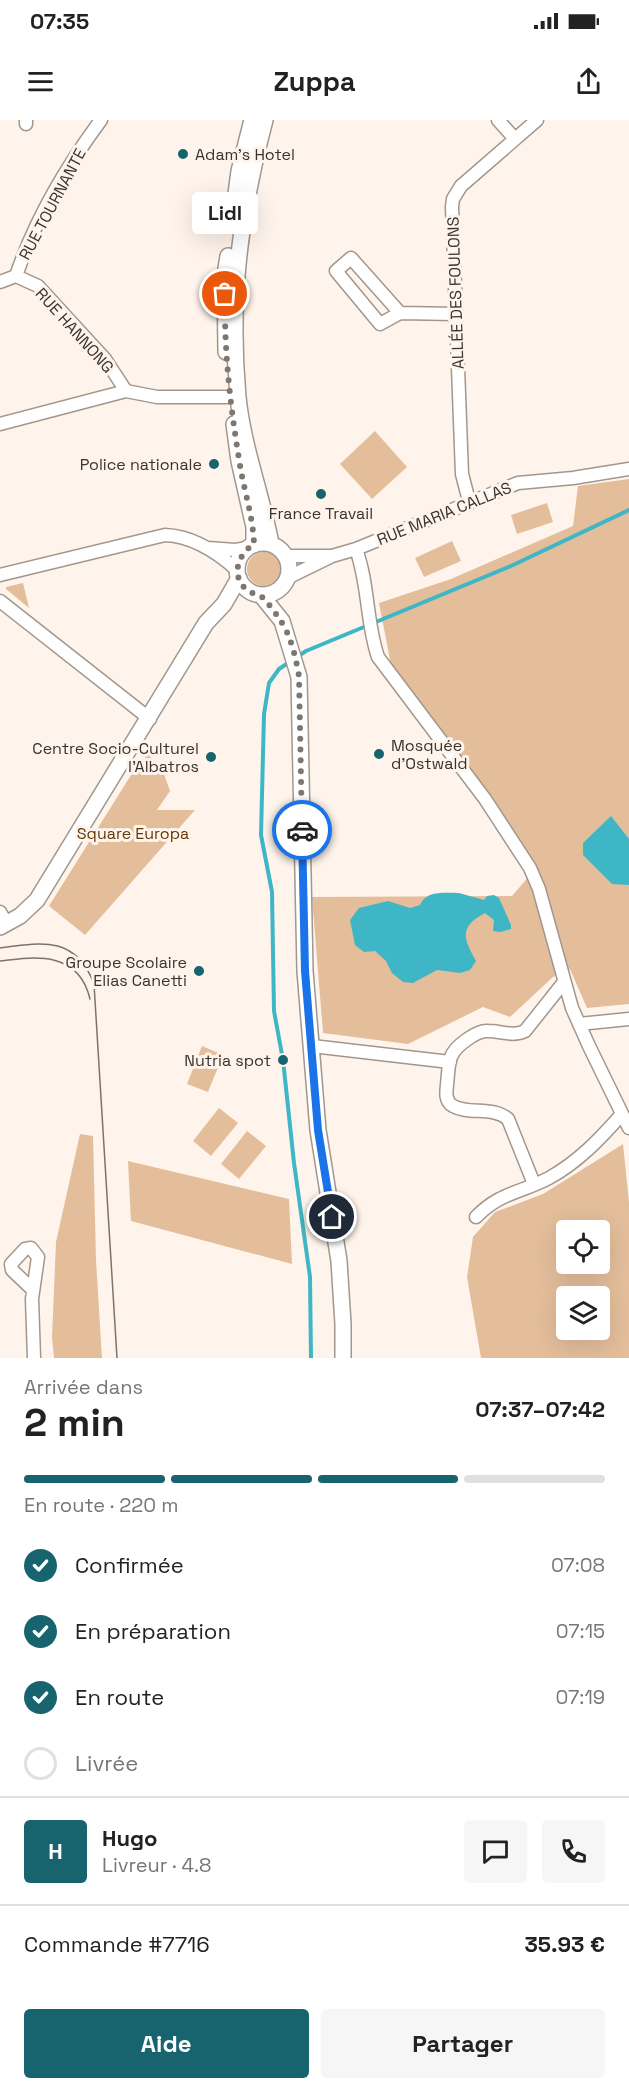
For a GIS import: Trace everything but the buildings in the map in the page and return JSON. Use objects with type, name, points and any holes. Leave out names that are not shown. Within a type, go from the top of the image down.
[{"type":"street","name":"RUE TOURNANTE","points":[[0,282],[16,276],[26,247],[73,157],[101,120]]},
{"type":"street","points":[[2,921],[20,916],[37,900],[150,719],[206,623],[224,604],[238,574],[242,554],[251,546],[254,527],[239,462],[234,397],[224,331],[225,275],[239,171],[252,120]]},
{"type":"street","points":[[265,120],[244,208],[236,275],[234,397],[271,544]]},
{"type":"street","points":[[498,120],[515,139]]},
{"type":"street","name":"ALLÉE DES FOULONS","points":[[469,501],[462,474],[453,199],[461,186],[537,120]]},
{"type":"street","points":[[400,314],[351,258],[336,271],[380,324],[400,314],[455,314]]},
{"type":"street","name":"RUE HANNONG","points":[[16,276],[38,285],[105,359],[126,391]]},
{"type":"street","points":[[0,424],[126,391],[141,396],[158,397],[234,397]]},
{"type":"street","name":"RUE MARIA CALLAS","points":[[286,582],[333,556],[356,549],[469,501],[518,483],[629,469]]},
{"type":"street","points":[[0,575],[165,535],[176,536],[207,548],[235,550],[271,544],[286,556],[290,570],[286,582],[282,621]]},
{"type":"street","points":[[207,548],[238,574],[242,584],[257,594],[282,621],[299,676],[305,971],[318,1130],[339,1261],[343,1358]]},
{"type":"street","points":[[356,549],[362,568],[375,648],[381,664],[485,799],[531,868],[539,889],[564,982],[579,1024],[629,1128]]},
{"type":"street","name":"RUE MARIA CALLAS","points":[[286,556],[333,556]]},
{"type":"street","points":[[224,604],[257,594],[270,595],[286,582]]},
{"type":"street","points":[[0,601],[150,719]]},
{"type":"street","points":[[534,1184],[508,1119],[498,1113],[456,1107],[448,1101],[446,1094],[450,1062],[454,1052],[480,1032],[486,1030],[516,1034],[525,1031],[564,982]]},
{"type":"street","points":[[579,1024],[629,1019]]},
{"type":"street","points":[[312,1046],[450,1062]]},
{"type":"street","points":[[476,1217],[498,1198],[567,1168],[622,1114]]},
{"type":"street","points":[[33,1290],[34,1358]]},
{"type":"green space","points":[[375,431],[407,467],[372,499],[340,464]]},
{"type":"green space","points":[[629,479],[629,1004],[587,1008],[570,969],[553,977],[510,1017],[483,1007],[408,1044],[323,1033],[312,897],[512,896],[537,867],[391,665],[379,603],[451,579],[573,526],[578,486]]},
{"type":"green space","points":[[547,503],[553,522],[517,534],[511,515]]},
{"type":"green space","points":[[452,541],[461,561],[424,577],[415,558]]},
{"type":"green space","points":[[264,552],[276,557],[281,569],[276,581],[264,586],[252,581],[247,569],[252,557]]},
{"type":"green space","points":[[23,583],[29,608],[6,589],[6,587]]},
{"type":"green space","name":"Square Europa","points":[[148,754],[163,771],[170,791],[157,810],[195,810],[85,935],[49,906],[131,775]]},
{"type":"green space","points":[[202,1046],[223,1055],[208,1092],[187,1084]]},
{"type":"green space","points":[[219,1108],[238,1123],[211,1156],[193,1141]]},
{"type":"green space","points":[[247,1131],[266,1146],[239,1179],[221,1164]]},
{"type":"green space","points":[[80,1134],[93,1136],[96,1260],[102,1358],[54,1358],[52,1337],[56,1242]]},
{"type":"green space","points":[[623,1144],[629,1202],[629,1358],[481,1358],[467,1277],[473,1237],[495,1212],[543,1194]]},
{"type":"green space","points":[[128,1161],[289,1199],[292,1264],[131,1221]]},
{"type":"water","points":[[611,816],[629,839],[629,885],[612,884],[583,855],[583,843]]},
{"type":"water","points":[[459,893],[484,900],[487,896],[494,895],[499,898],[511,925],[511,929],[493,931],[494,920],[485,913],[471,923],[467,929],[466,940],[476,961],[470,970],[460,973],[437,970],[413,983],[403,982],[392,973],[386,961],[375,951],[364,952],[355,945],[350,920],[359,908],[388,901],[410,908],[420,905],[431,895]]},
{"type":"waterway","points":[[297,657],[306,651],[511,566],[629,510]]},
{"type":"waterway","points":[[291,661],[279,669],[269,683],[264,714],[261,835],[272,892],[274,1011],[283,1060],[294,1163],[310,1277],[311,1358]]},
{"type":"tram line","points":[[0,948],[44,944],[68,950],[87,968],[94,984],[117,1358]]},
{"type":"tram line","points":[[0,961],[42,958],[67,965],[85,984],[90,999]]},
{"type":"way so far","points":[[225,294],[224,331],[230,397],[239,462],[254,527],[254,544],[242,554],[237,570],[246,589],[261,596],[282,621],[297,666],[302,830]]},
{"type":"place","name":"Adam's Hotel","points":[[183,154]]},
{"type":"place","name":"Lidl","points":[[225,294]]},
{"type":"place","name":"Police nationale","points":[[214,464]]},
{"type":"place","name":"France Travail","points":[[321,494]]},
{"type":"place","name":"Mosquée d'Ostwald","points":[[379,754]]},
{"type":"place","name":"Centre Socio-Culturel l'Albatros","points":[[211,757]]},
{"type":"place","name":"Groupe Scolaire Elias Canetti","points":[[199,971]]},
{"type":"place","name":"Nutria spot","points":[[283,1060]]},
{"type":"route","points":[[302,830],[305,971],[318,1130],[332,1217]]}]
